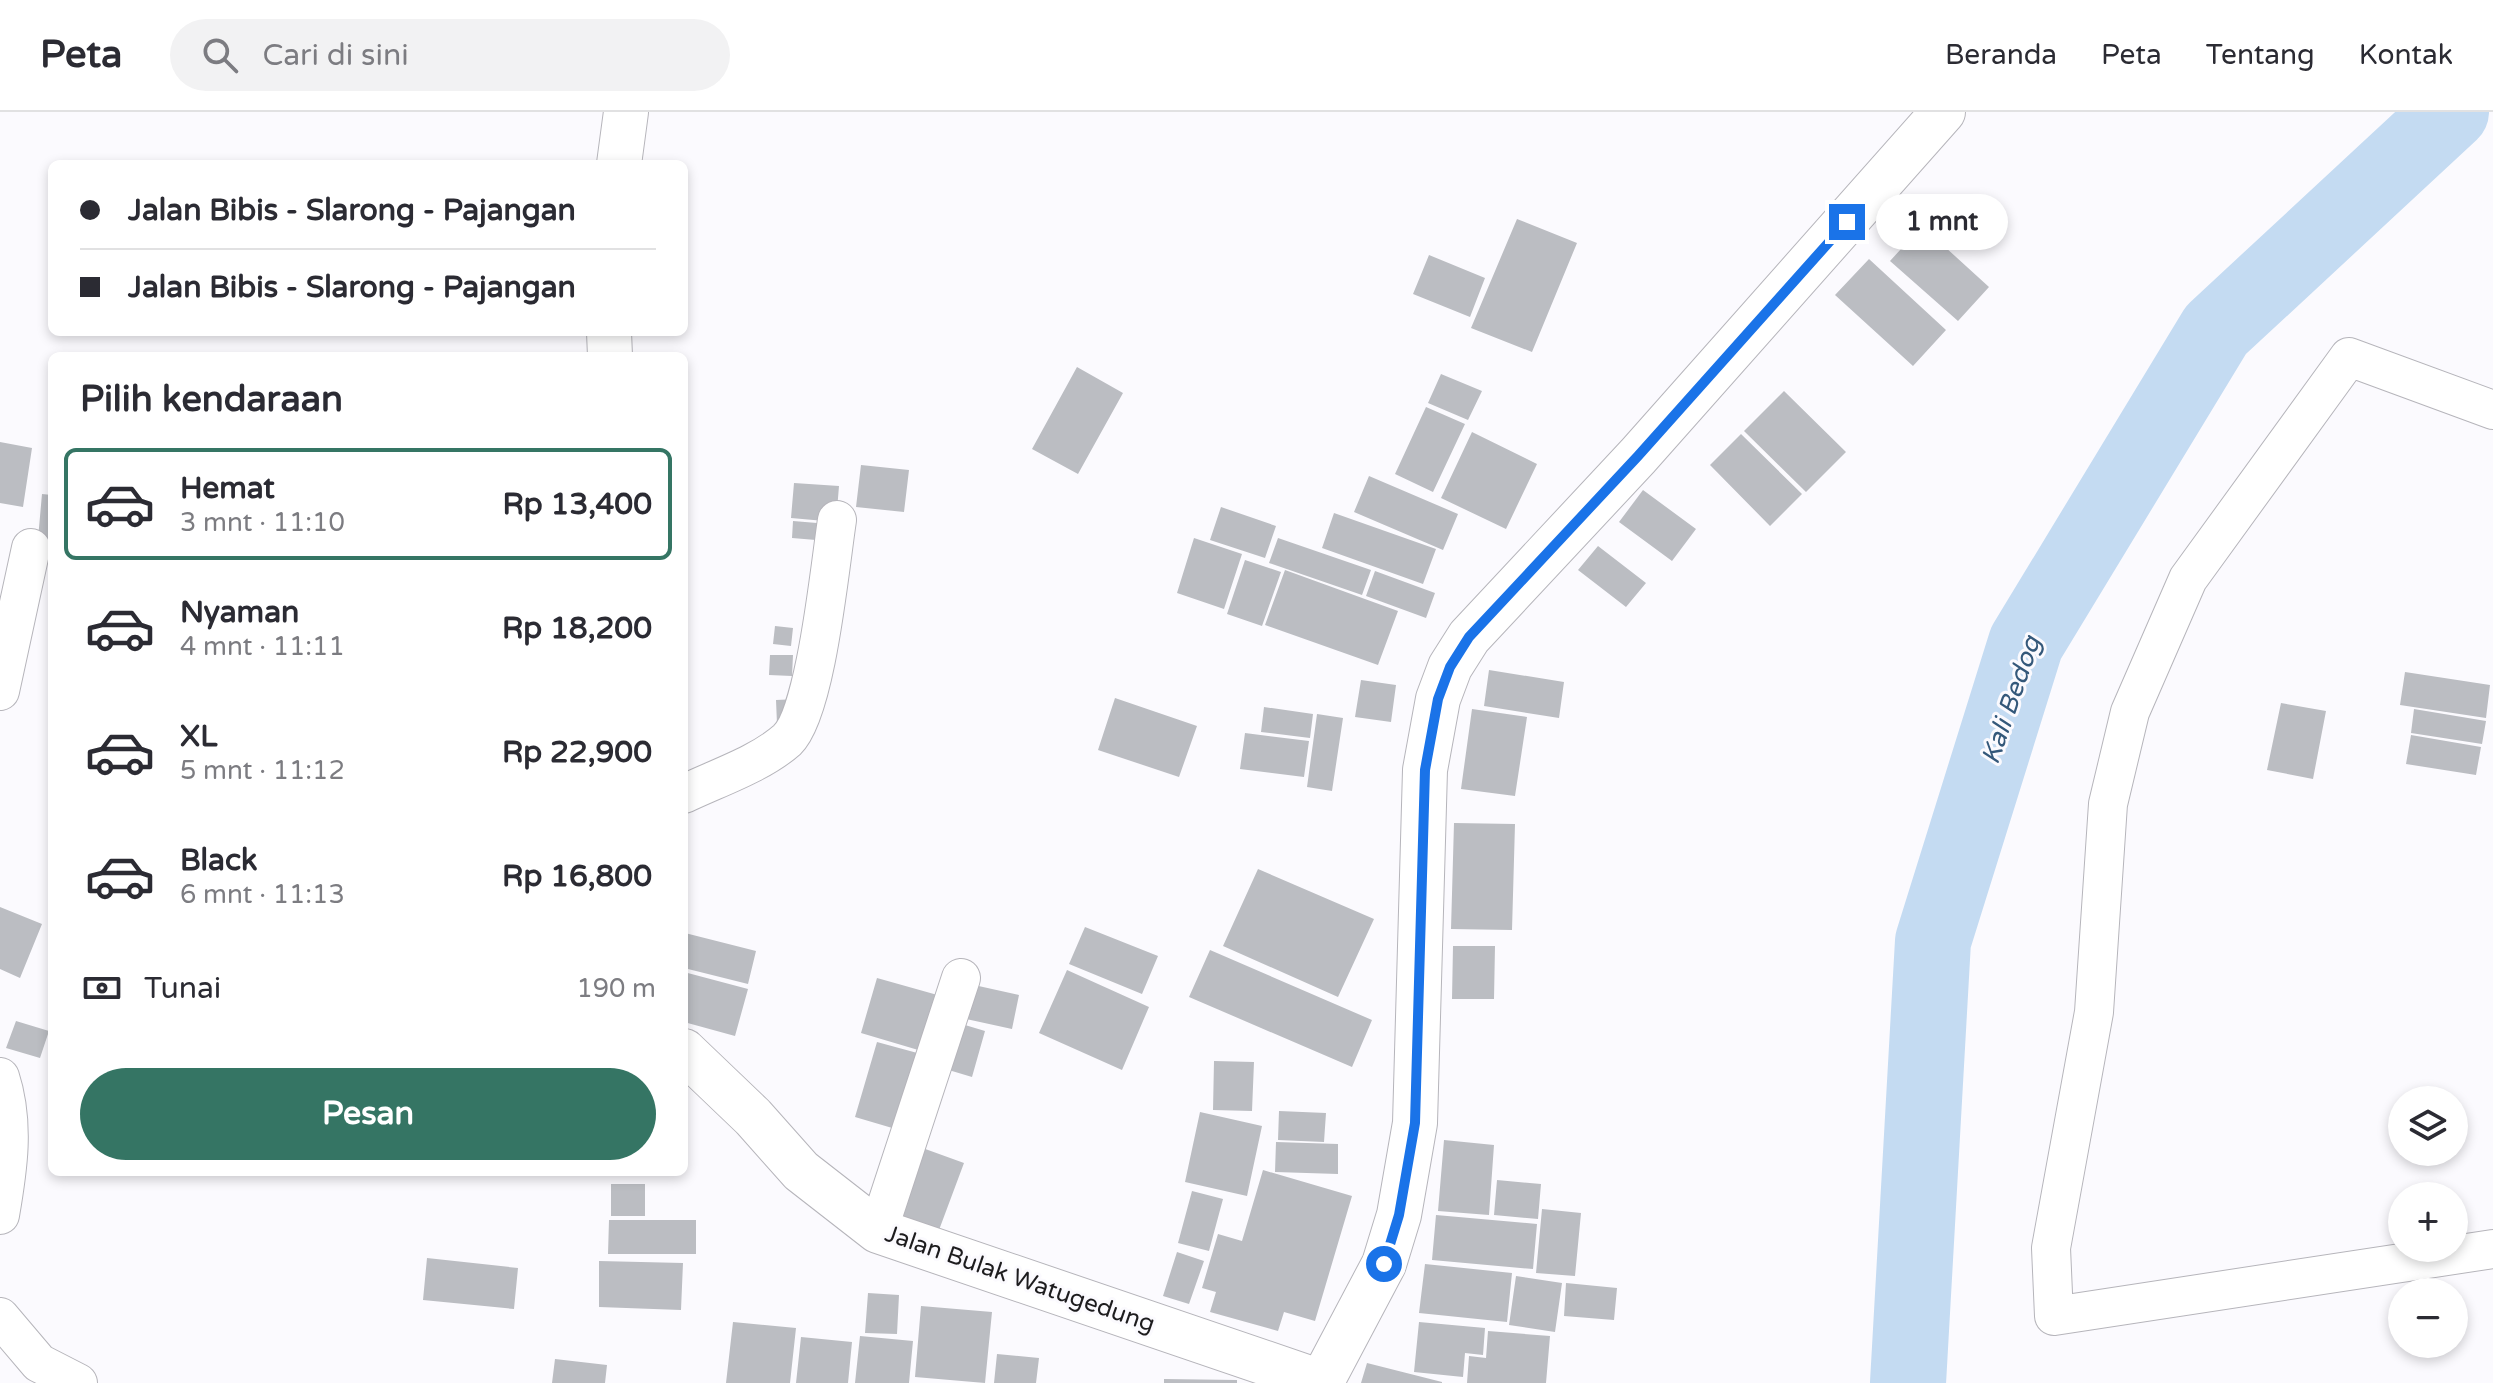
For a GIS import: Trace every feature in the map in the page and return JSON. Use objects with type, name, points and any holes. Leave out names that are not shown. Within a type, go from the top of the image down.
[{"type":"main road","points":[[620,160],[626,112]]},
{"type":"main road","points":[[1321,1383],[1384,1264],[1410,1166],[1415,1123],[1425,770],[1431,726],[1450,667],[1485,618],[1638,456],[1943,112]]},
{"type":"main road","name":"Jalan Bulak Watugedung","points":[[688,1055],[753,1117],[801,1171],[878,1231],[1321,1383]]},
{"type":"street","points":[[2493,410],[2349,357],[2188,579],[2130,712],[2108,804],[2094,1012],[2051,1248],[2054,1316],[2493,1249]]},
{"type":"street","points":[[688,792],[772,751],[800,726],[808,696],[837,520]]},
{"type":"street","points":[[0,691],[31,548]]},
{"type":"street","points":[[878,1231],[961,978]]},
{"type":"street","points":[[0,1077],[9,1111],[8,1166],[0,1215]]},
{"type":"street","points":[[0,1317],[39,1363],[78,1383]]},
{"type":"building","points":[[1517,219],[1577,243],[1532,352],[1471,328]]},
{"type":"building","points":[[1922,226],[1989,287],[1958,321],[1890,261]]},
{"type":"building","points":[[1429,255],[1485,278],[1470,317],[1413,294]]},
{"type":"building","points":[[1869,259],[1946,330],[1913,366],[1835,295]]},
{"type":"building","points":[[1077,367],[1123,393],[1078,474],[1032,449]]},
{"type":"building","points":[[1441,374],[1482,391],[1468,420],[1428,403]]},
{"type":"building","points":[[1784,391],[1846,452],[1806,492],[1744,431]]},
{"type":"building","points":[[1426,407],[1465,424],[1433,492],[1395,474]]},
{"type":"building","points":[[1472,432],[1537,464],[1506,529],[1441,498]]},
{"type":"building","points":[[1741,434],[1802,494],[1770,526],[1710,465]]},
{"type":"building","points":[[0,442],[32,448],[23,507],[0,503]]},
{"type":"building","points":[[861,465],[909,470],[904,512],[856,507]]},
{"type":"building","points":[[1369,476],[1458,514],[1443,550],[1354,512]]},
{"type":"building","points":[[794,483],[839,486],[836,522],[791,518]]},
{"type":"building","points":[[1643,490],[1696,529],[1672,561],[1619,522]]},
{"type":"building","points":[[42,494],[48,495],[48,540],[38,539]]},
{"type":"building","points":[[1221,507],[1276,526],[1265,558],[1210,540]]},
{"type":"building","points":[[1334,513],[1436,549],[1423,584],[1322,548]]},
{"type":"building","points":[[793,521],[829,524],[828,541],[792,538]]},
{"type":"building","points":[[1194,538],[1242,554],[1224,609],[1177,593]]},
{"type":"building","points":[[1278,538],[1371,570],[1362,595],[1269,563]]},
{"type":"building","points":[[1598,546],[1646,583],[1626,607],[1578,570]]},
{"type":"building","points":[[1245,560],[1281,572],[1262,626],[1227,614]]},
{"type":"building","points":[[1285,570],[1398,611],[1378,665],[1265,625]]},
{"type":"building","points":[[1375,571],[1435,593],[1426,618],[1366,596]]},
{"type":"building","points":[[775,626],[793,628],[791,646],[773,644]]},
{"type":"building","points":[[770,655],[793,655],[792,676],[769,675]]},
{"type":"building","points":[[1489,670],[1564,682],[1559,718],[1484,706]]},
{"type":"building","points":[[2405,672],[2490,685],[2486,718],[2400,705]]},
{"type":"building","points":[[1361,680],[1396,685],[1391,722],[1355,717]]},
{"type":"building","points":[[1115,698],[1197,726],[1179,777],[1098,750]]},
{"type":"building","points":[[798,699],[777,724],[776,700]]},
{"type":"building","points":[[2281,703],[2326,711],[2313,779],[2267,770]]},
{"type":"building","points":[[1264,707],[1313,714],[1310,738],[1261,732]]},
{"type":"building","points":[[1472,709],[1527,717],[1515,796],[1461,789]]},
{"type":"building","points":[[2414,709],[2486,721],[2482,744],[2411,733]]},
{"type":"building","points":[[1317,714],[1343,718],[1332,791],[1307,787]]},
{"type":"building","points":[[1245,733],[1309,741],[1304,777],[1240,769]]},
{"type":"building","points":[[2411,735],[2481,747],[2476,775],[2406,764]]},
{"type":"building","points":[[1454,823],[1515,824],[1512,930],[1451,929]]},
{"type":"building","points":[[1258,869],[1374,919],[1338,997],[1223,946]]},
{"type":"building","points":[[0,907],[42,924],[20,978],[0,969]]},
{"type":"building","points":[[1085,927],[1158,956],[1142,994],[1069,964]]},
{"type":"building","points":[[688,934],[756,951],[748,984],[688,969]]},
{"type":"building","points":[[1453,946],[1495,946],[1494,999],[1452,999]]},
{"type":"building","points":[[1210,950],[1372,1020],[1352,1067],[1189,997]]},
{"type":"building","points":[[1067,970],[1149,1007],[1122,1070],[1039,1033]]},
{"type":"building","points":[[688,973],[748,989],[735,1036],[688,1023]]},
{"type":"building","points":[[877,978],[941,996],[925,1052],[861,1033]]},
{"type":"building","points":[[965,983],[1019,995],[1012,1029],[957,1017]]},
{"type":"building","points":[[16,1021],[48,1031],[40,1058],[6,1048]]},
{"type":"building","points":[[955,1022],[985,1031],[972,1077],[942,1068]]},
{"type":"building","points":[[877,1042],[921,1054],[899,1130],[855,1117]]},
{"type":"building","points":[[1214,1061],[1254,1062],[1252,1111],[1213,1110]]},
{"type":"building","points":[[1279,1111],[1326,1113],[1324,1142],[1278,1140]]},
{"type":"building","points":[[1200,1112],[1262,1126],[1247,1196],[1185,1182]]},
{"type":"building","points":[[1444,1140],[1494,1145],[1489,1215],[1438,1211]]},
{"type":"building","points":[[1276,1142],[1338,1144],[1338,1174],[1275,1172]]},
{"type":"building","points":[[917,1146],[964,1163],[939,1230],[892,1214]]},
{"type":"building","points":[[1263,1170],[1352,1196],[1315,1321],[1284,1312],[1278,1331],[1210,1312],[1216,1292],[1202,1288],[1218,1234],[1242,1241]]},
{"type":"building","points":[[1497,1180],[1541,1184],[1538,1219],[1494,1215]]},
{"type":"building","points":[[611,1184],[645,1184],[645,1216],[611,1216]]},
{"type":"building","points":[[1192,1191],[1223,1199],[1209,1251],[1178,1243]]},
{"type":"building","points":[[1542,1209],[1581,1213],[1575,1276],[1536,1273]]},
{"type":"building","points":[[1436,1215],[1537,1224],[1533,1269],[1432,1260]]},
{"type":"building","points":[[609,1220],[696,1220],[696,1254],[608,1254]]},
{"type":"building","points":[[1177,1252],[1204,1261],[1189,1304],[1163,1296]]},
{"type":"building","points":[[427,1258],[518,1268],[514,1309],[423,1300]]},
{"type":"building","points":[[599,1261],[683,1263],[681,1310],[599,1307]]},
{"type":"building","points":[[1425,1264],[1512,1273],[1507,1322],[1419,1313]]},
{"type":"building","points":[[1516,1276],[1562,1283],[1555,1332],[1509,1325]]},
{"type":"building","points":[[1566,1283],[1617,1288],[1614,1320],[1564,1316]]},
{"type":"building","points":[[868,1293],[899,1295],[897,1334],[865,1333]]},
{"type":"building","points":[[921,1306],[992,1312],[985,1383],[915,1377]]},
{"type":"building","points":[[733,1322],[796,1328],[790,1383],[726,1383]]},
{"type":"building","points":[[1419,1322],[1485,1328],[1483,1355],[1465,1353],[1463,1377],[1414,1372]]},
{"type":"building","points":[[1488,1331],[1550,1336],[1546,1383],[1467,1383],[1469,1356],[1486,1358]]},
{"type":"building","points":[[860,1336],[913,1341],[909,1383],[855,1383]]},
{"type":"building","points":[[801,1337],[852,1342],[848,1383],[796,1383]]},
{"type":"building","points":[[997,1354],[1039,1358],[1036,1383],[994,1383]]},
{"type":"building","points":[[555,1359],[607,1365],[605,1383],[552,1383]]},
{"type":"building","points":[[1367,1363],[1442,1382],[1442,1383],[1361,1383]]},
{"type":"building","points":[[1164,1379],[1237,1380],[1237,1383],[1164,1383]]},
{"type":"waterway","name":"Kali Bedog","points":[[1908,1383],[1933,941],[2026,643],[2216,330],[2451,112]]},
{"type":"route","points":[[1384,1264],[1410,1166],[1415,1123],[1425,770],[1431,726],[1450,667],[1485,618],[1638,456],[1847,222]]}]
